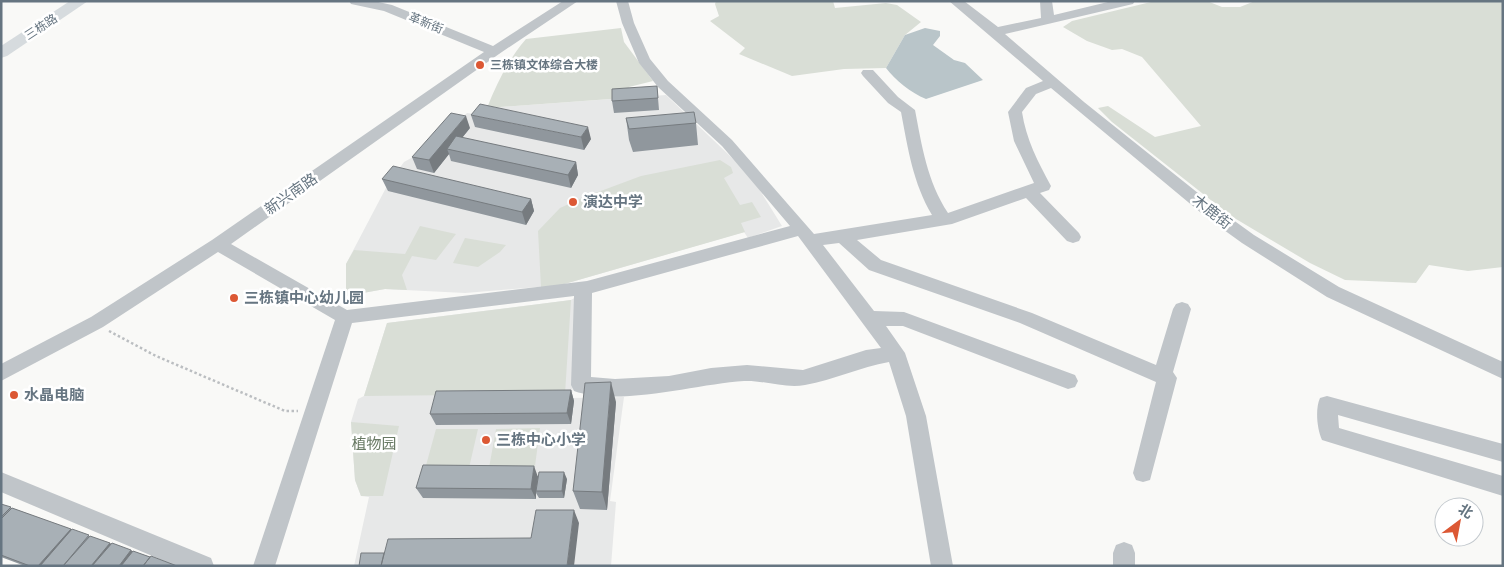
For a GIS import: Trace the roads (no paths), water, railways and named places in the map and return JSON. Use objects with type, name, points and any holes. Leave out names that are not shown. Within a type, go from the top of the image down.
[{"type":"main road","name":"三栋路","points":[[1,53],[81,1]]},
{"type":"street","name":"革新街","points":[[355,1],[388,8],[494,51]]},
{"type":"street","name":"新兴南路","points":[[1,373],[97,322],[218,244],[494,51],[572,1]]},
{"type":"street","points":[[622,1],[628,23],[648,66],[663,84],[727,142],[806,235],[896,353],[916,416],[942,566]]},
{"type":"street","name":"木鹿街","points":[[955,1],[1212,213],[1248,239],[1333,292],[1503,371]]},
{"type":"street","points":[[1046,1],[1048,20]]},
{"type":"street","points":[[994,32],[1129,1]]},
{"type":"street","points":[[868,73],[893,100],[908,110],[919,168],[928,195],[943,220]]},
{"type":"street","points":[[218,244],[345,317],[583,289],[806,235],[842,236],[943,220],[1043,186],[1034,171],[1016,126],[1015,112],[1031,91],[1052,82]]},
{"type":"street","points":[[1029,192],[1073,237]]},
{"type":"street","points":[[842,236],[875,265],[1026,318],[1163,374],[1167,378],[1143,473]]},
{"type":"street","points":[[583,289],[581,385],[615,388],[669,384],[711,376],[747,373],[803,378],[837,369],[866,358],[896,353]]},
{"type":"street","points":[[1163,374],[1182,310]]},
{"type":"street","points":[[264,566],[345,317]]},
{"type":"street","points":[[870,318],[904,319],[1068,380]]},
{"type":"street","points":[[1503,453],[1328,404],[1329,434],[1503,486]]},
{"type":"street","points":[[1,482],[203,566]]},
{"type":"place","name":"三栋镇文体综合大楼","points":[[480,65]]},
{"type":"place","name":"演达中学","points":[[573,202]]},
{"type":"place","name":"三栋镇中心幼儿园","points":[[234,298]]},
{"type":"place","name":"水晶电脑","points":[[14,395]]},
{"type":"place","name":"三栋中心小学","points":[[486,440]]},
{"type":"park label","name":"植物园","points":[[374,444]]}]
